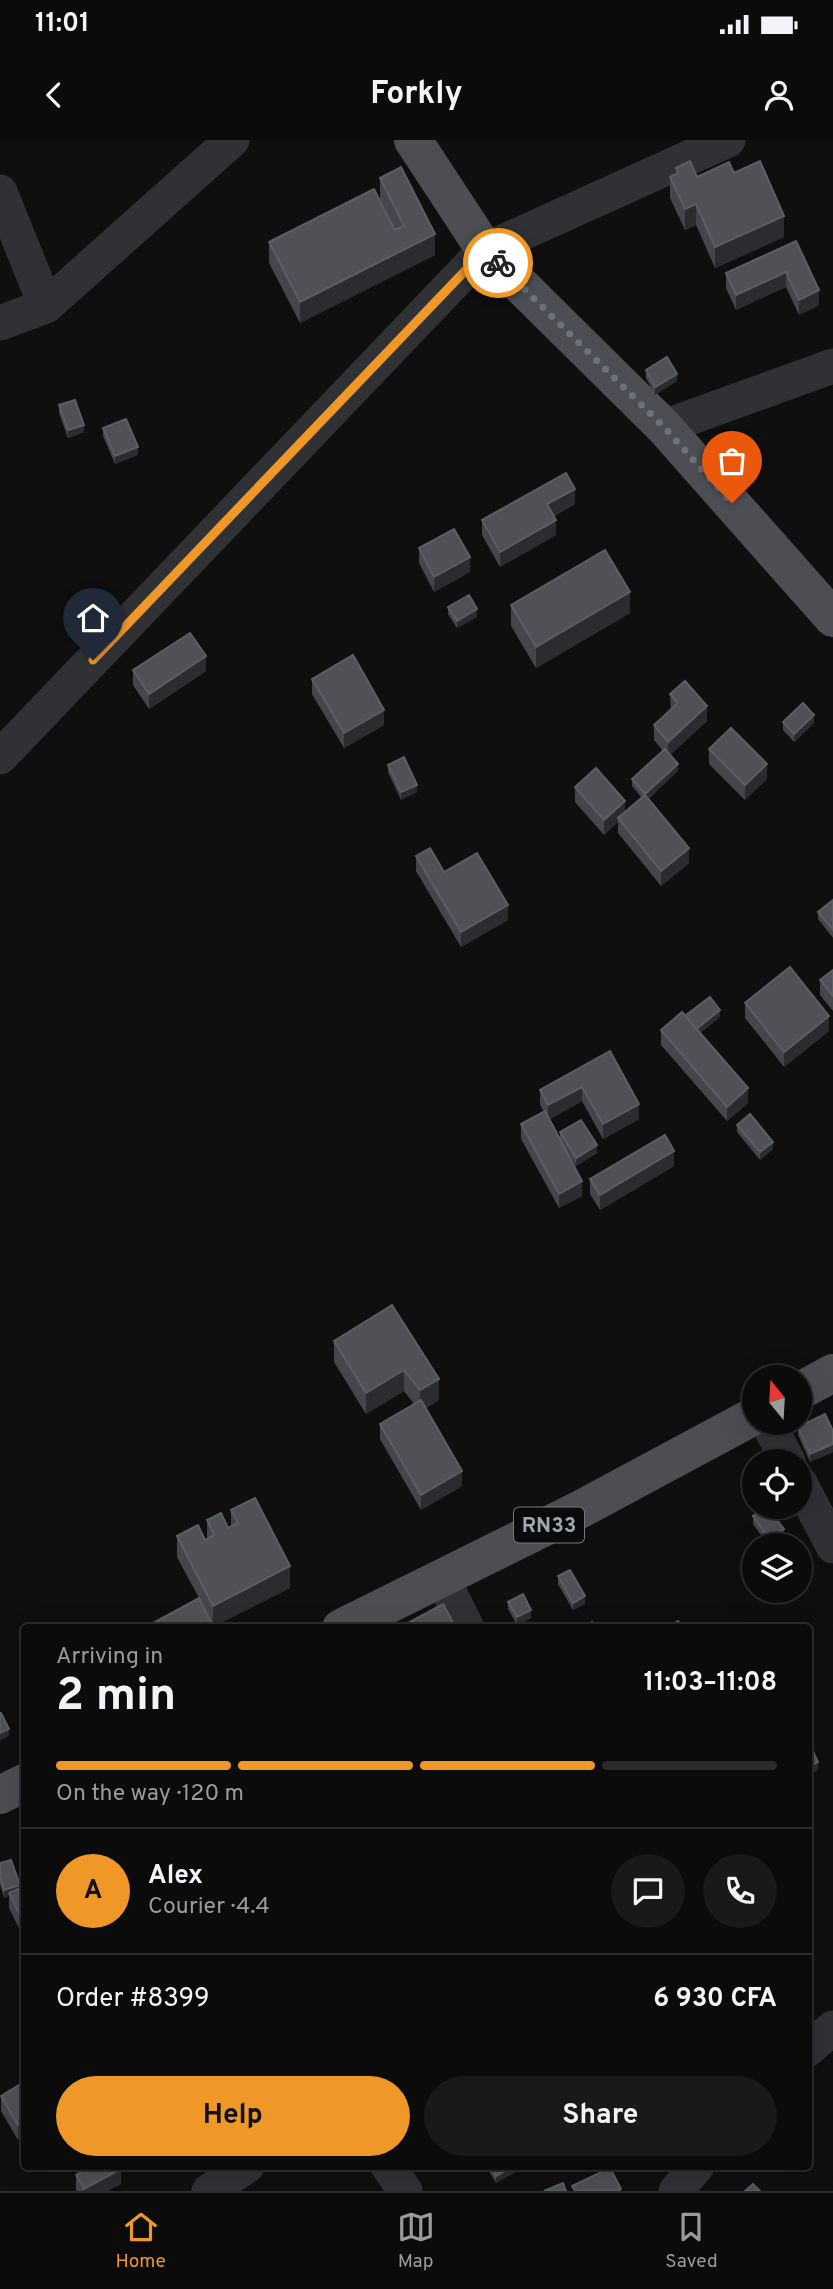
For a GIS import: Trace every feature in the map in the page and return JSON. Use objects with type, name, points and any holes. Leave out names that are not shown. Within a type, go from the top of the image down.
[{"type":"main road","points":[[413,140],[485,250],[664,427],[833,618]]},
{"type":"main road","points":[[812,1384],[833,1373]]},
{"type":"main road","name":"RN33","points":[[349,1624],[581,1509],[742,1422]]},
{"type":"main road","points":[[0,1795],[21,1784]]},
{"type":"street","points":[[0,323],[46,306],[232,140]]},
{"type":"street","points":[[0,757],[485,250],[728,140]]},
{"type":"street","points":[[0,192],[46,306]]},
{"type":"street","points":[[664,427],[833,366]]},
{"type":"street","points":[[812,1506],[833,1546]]},
{"type":"street","points":[[442,1578],[465,1624]]},
{"type":"street","points":[[812,2046],[833,2028]]},
{"type":"street","points":[[209,2191],[241,2170]]},
{"type":"street","points":[[391,2170],[405,2191]]},
{"type":"street","points":[[676,2191],[694,2170]]},
{"type":"building","points":[[690,161],[697,177],[729,162],[734,173],[760,161],[784,216],[715,247],[696,204],[685,209],[670,177],[678,173],[676,168]]},
{"type":"building","points":[[401,167],[435,234],[300,302],[269,242],[374,189],[395,230],[404,226],[380,178]]},
{"type":"building","points":[[796,241],[819,290],[799,300],[786,272],[736,295],[726,273]]},
{"type":"building","points":[[667,357],[677,374],[655,387],[646,370]]},
{"type":"building","points":[[75,400],[84,425],[68,430],[59,405]]},
{"type":"building","points":[[126,419],[138,447],[115,456],[103,428]]},
{"type":"building","points":[[566,473],[575,489],[547,504],[556,520],[500,552],[482,520]]},
{"type":"building","points":[[454,529],[470,557],[434,577],[419,548]]},
{"type":"building","points":[[605,550],[630,592],[536,647],[511,605]]},
{"type":"building","points":[[469,595],[477,609],[457,621],[448,607]]},
{"type":"building","points":[[190,633],[206,656],[149,694],[133,670]]},
{"type":"building","points":[[353,655],[384,710],[344,733],[312,679]]},
{"type":"building","points":[[685,681],[707,706],[668,742],[654,725],[678,703],[670,694]]},
{"type":"building","points":[[803,703],[814,715],[794,734],[783,722]]},
{"type":"building","points":[[731,728],[767,764],[745,785],[709,749]]},
{"type":"building","points":[[665,749],[678,764],[645,794],[632,779]]},
{"type":"building","points":[[404,757],[417,785],[401,792],[388,765]]},
{"type":"building","points":[[596,768],[625,801],[604,820],[575,787]]},
{"type":"building","points":[[645,795],[689,848],[661,871],[618,818]]},
{"type":"building","points":[[430,848],[444,872],[477,853],[508,905],[461,932],[416,856]]},
{"type":"building","points":[[833,900],[833,930],[818,912]]},
{"type":"building","points":[[790,967],[829,1016],[784,1052],[745,1003]]},
{"type":"building","points":[[833,970],[833,996],[820,980]]},
{"type":"building","points":[[710,997],[720,1010],[696,1029],[685,1016]]},
{"type":"building","points":[[682,1012],[748,1088],[727,1107],[661,1030]]},
{"type":"building","points":[[610,1051],[639,1104],[603,1124],[582,1087],[548,1105],[540,1090]]},
{"type":"building","points":[[545,1111],[582,1181],[559,1194],[521,1124]]},
{"type":"building","points":[[750,1114],[773,1142],[760,1152],[737,1125]]},
{"type":"building","points":[[581,1120],[597,1145],[576,1158],[560,1132]]},
{"type":"building","points":[[665,1135],[674,1151],[600,1195],[590,1179]]},
{"type":"building","points":[[392,1305],[439,1379],[420,1390],[404,1370],[366,1393],[334,1341]]},
{"type":"building","points":[[421,1400],[462,1471],[421,1495],[380,1424]]},
{"type":"building","points":[[825,1414],[833,1431],[833,1444],[812,1453],[802,1435],[812,1435],[812,1420]]},
{"type":"building","points":[[255,1498],[290,1566],[213,1606],[177,1536],[198,1525],[205,1540],[214,1535],[207,1520],[221,1513],[228,1528],[238,1523],[231,1510]]},
{"type":"building","points":[[755,1519],[776,1519],[784,1529],[778,1533],[765,1533]]},
{"type":"building","points":[[570,1570],[585,1596],[573,1603],[558,1576]]},
{"type":"building","points":[[523,1594],[531,1610],[517,1617],[508,1602]]},
{"type":"building","points":[[199,1598],[212,1624],[151,1624]]},
{"type":"building","points":[[443,1604],[454,1624],[406,1624]]},
{"type":"building","points":[[0,1713],[9,1729],[0,1733]]},
{"type":"building","points":[[812,1749],[818,1762],[812,1765]]},
{"type":"building","points":[[11,1860],[20,1885],[4,1890],[0,1863]]},
{"type":"building","points":[[18,1889],[21,1896],[21,1917],[9,1893]]},
{"type":"building","points":[[21,2084],[21,2123],[18,2125],[1,2096]]},
{"type":"building","points":[[85,2170],[119,2170],[84,2189],[76,2175]]},
{"type":"building","points":[[493,2170],[506,2170],[496,2176]]},
{"type":"building","points":[[611,2170],[621,2189],[575,2191],[572,2186]]},
{"type":"building","points":[[563,2183],[566,2191],[544,2191]]},
{"type":"building","points":[[753,2184],[760,2191],[745,2191]]},
{"type":"way so far","points":[[498,263],[664,427],[732,503]]},
{"type":"route","points":[[93,660],[485,250],[498,263]]}]
